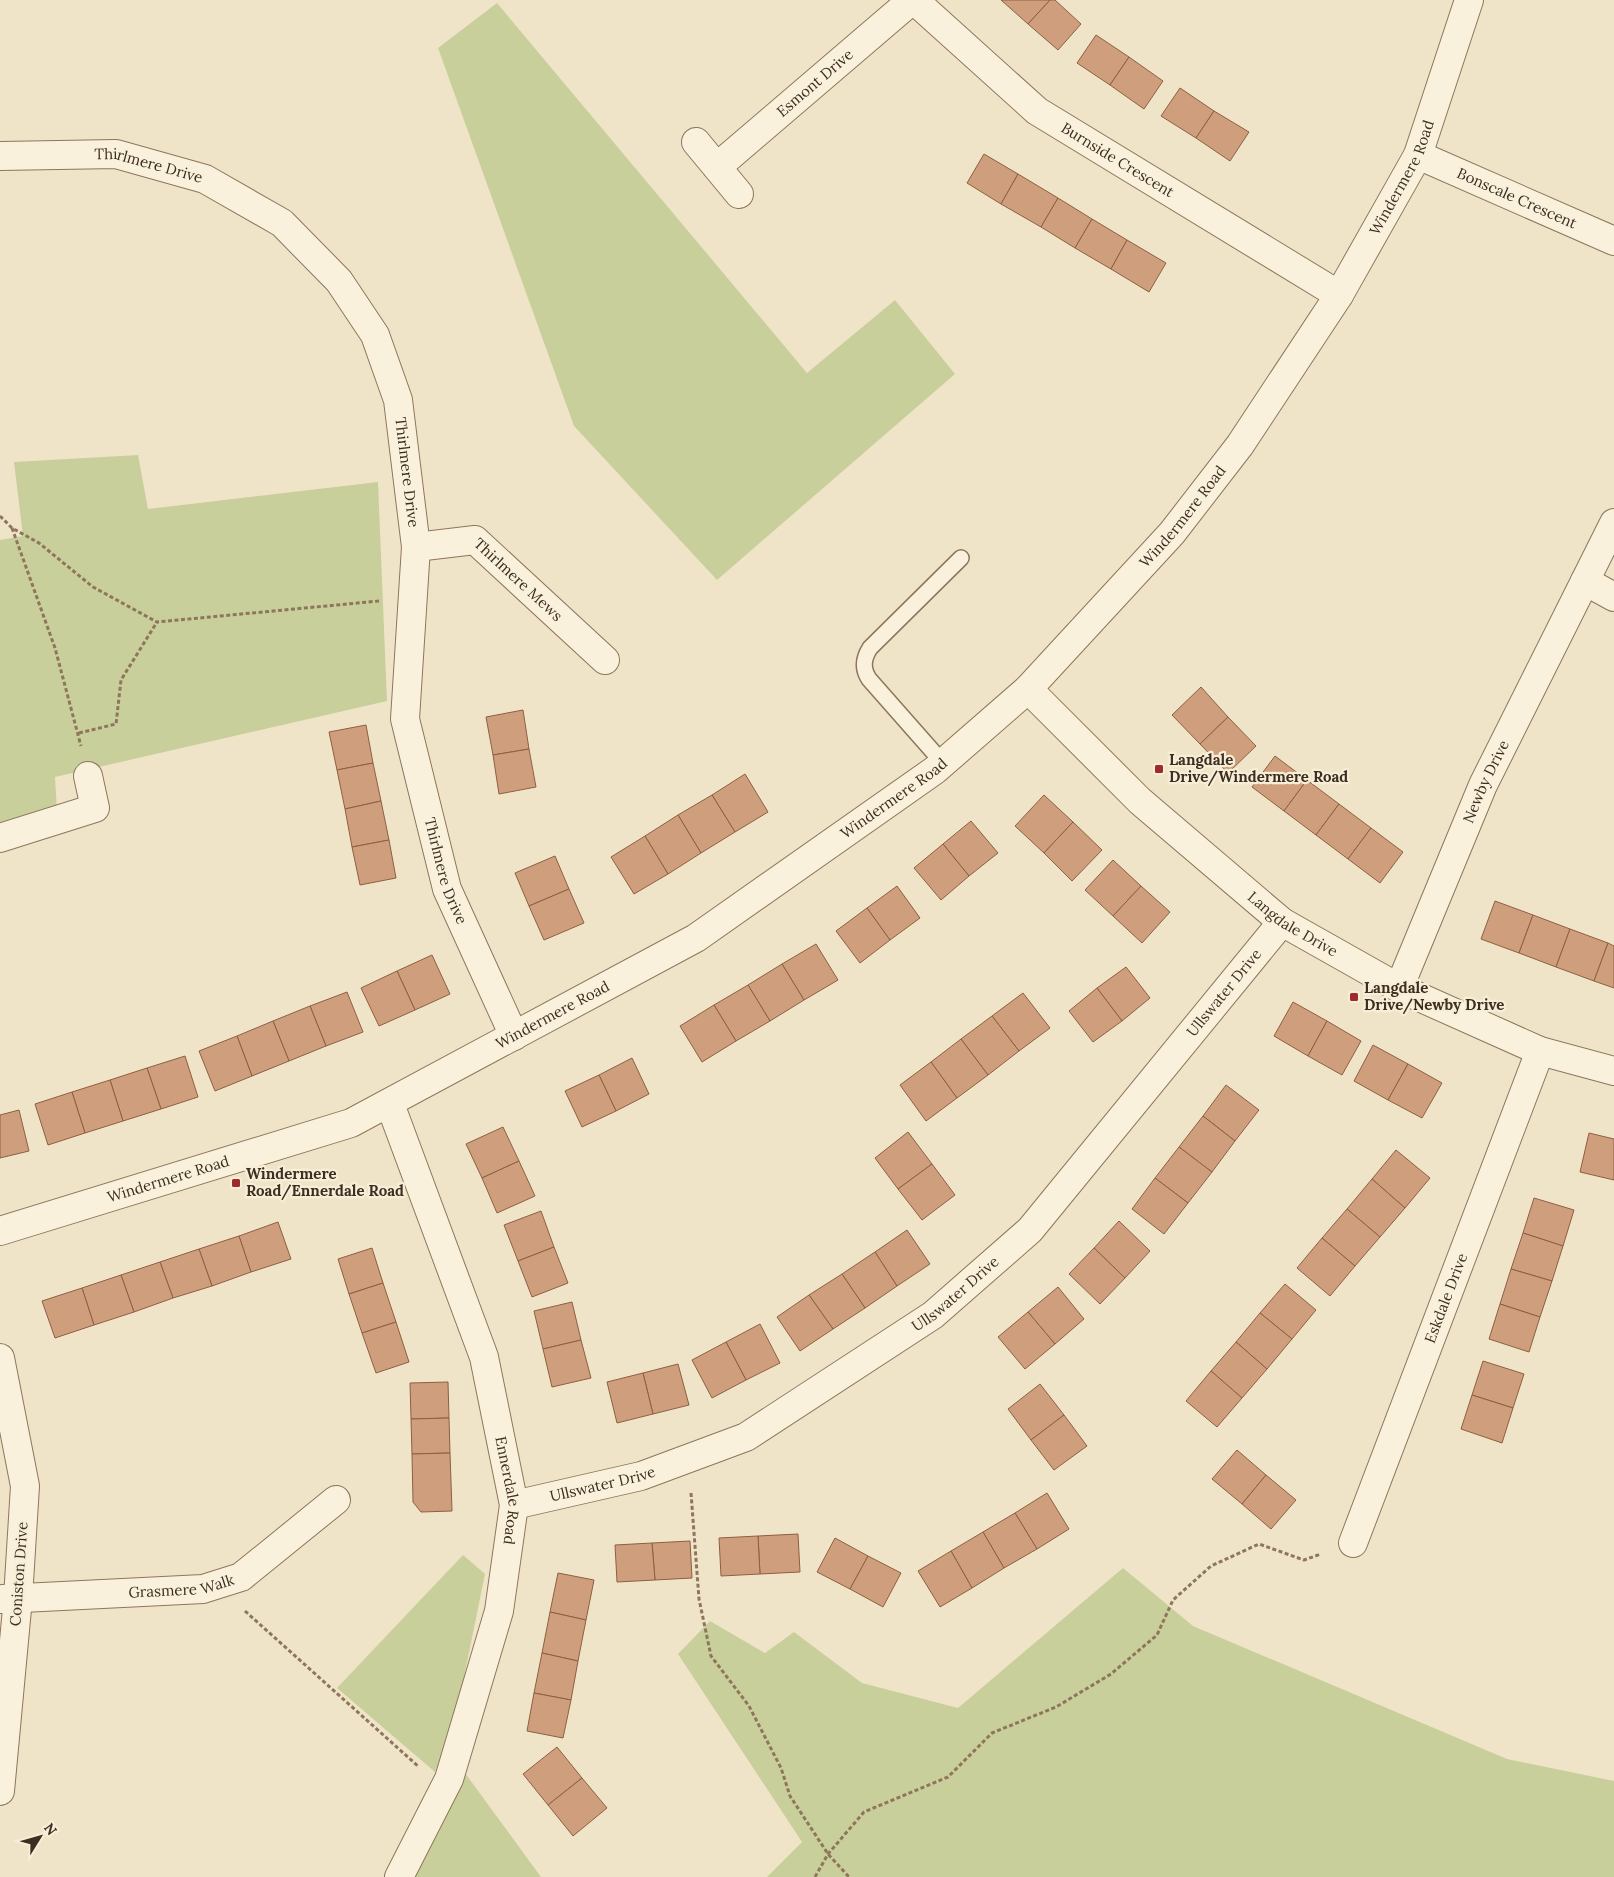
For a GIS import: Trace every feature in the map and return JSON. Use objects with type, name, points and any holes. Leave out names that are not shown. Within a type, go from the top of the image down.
[{"type":"street","name":"Esmont Drive","points":[[717,167],[913,0]]},
{"type":"street","name":"Burnside Crescent","points":[[913,0],[1037,111],[1339,295]]},
{"type":"street","name":"Windermere Road","points":[[0,1231],[351,1123],[390,1104],[696,938],[943,763],[1028,689],[1172,533],[1240,445],[1339,295],[1418,154],[1469,0]]},
{"type":"street","points":[[696,142],[739,194]]},
{"type":"street","name":"Thirlmere Drive","points":[[0,156],[116,154],[205,178],[282,223],[339,282],[375,335],[398,400],[416,546],[405,719],[447,889],[514,1036]]},
{"type":"street","name":"Bonscale Crescent","points":[[1418,154],[1614,241]]},
{"type":"street","name":"Newby Drive","points":[[1399,988],[1483,785],[1614,524]]},
{"type":"street","name":"Thirlmere Mews","points":[[416,546],[475,540],[605,660]]},
{"type":"street","points":[[1585,581],[1614,597]]},
{"type":"street","name":"Langdale Drive","points":[[1028,689],[1140,801],[1282,922],[1399,988],[1540,1051],[1614,1072]]},
{"type":"street","points":[[0,838],[95,808],[88,776]]},
{"type":"street","name":"Ullswater Drive","points":[[514,1505],[641,1476],[746,1437],[933,1315],[1030,1230],[1282,922]]},
{"type":"street","name":"Eskdale Drive","points":[[1353,1543],[1540,1051]]},
{"type":"street","name":"Ennerdale Road","points":[[390,1104],[484,1357],[514,1505],[499,1611],[449,1779],[399,1877]]},
{"type":"street","name":"Coniston Drive","points":[[0,1358],[25,1486],[9,1599],[0,1791]]},
{"type":"street","name":"Grasmere Walk","points":[[9,1599],[204,1589],[241,1577],[336,1500]]},
{"type":"lane","points":[[943,763],[869,679],[864,672],[864,663],[870,648],[961,558]]},
{"type":"path","points":[[0,516],[12,528],[39,543],[93,587],[157,622],[412,598]]},
{"type":"path","points":[[12,528],[55,648],[79,733],[116,724],[121,680],[157,622]]},
{"type":"path","points":[[688,1459],[699,1599],[712,1656],[750,1706],[781,1768],[790,1796],[828,1854],[849,1877]]},
{"type":"path","points":[[815,1877],[828,1854],[864,1812],[948,1777],[992,1733],[1056,1707],[1110,1674],[1157,1634],[1173,1600],[1211,1566],[1259,1544],[1304,1560],[1353,1543]]},
{"type":"path","points":[[217,1585],[443,1790]]},
{"type":"green space","points":[[497,3],[807,373],[895,300],[955,374],[717,580],[574,426],[438,48]]},
{"type":"green space","points":[[138,455],[148,509],[378,482],[387,701],[55,777],[57,811],[0,827],[0,540],[23,536],[14,462]]},
{"type":"green space","points":[[463,1555],[485,1574],[455,1721],[435,1772],[337,1688]]},
{"type":"green space","points":[[1123,1568],[1193,1626],[1507,1759],[1614,1781],[1614,1877],[767,1877],[802,1842],[678,1654],[710,1621],[765,1653],[794,1632],[862,1683],[958,1708]]},
{"type":"green space","points":[[465,1773],[541,1877],[414,1877]]},
{"type":"building","points":[[1001,0],[1050,0],[1028,24]]},
{"type":"building","points":[[1050,0],[1055,0],[1081,24],[1058,50],[1028,24]]},
{"type":"building","points":[[1096,35],[1129,57],[1110,85],[1077,63]]},
{"type":"building","points":[[1129,57],[1163,81],[1144,109],[1110,85]]},
{"type":"building","points":[[1180,88],[1214,111],[1196,138],[1161,116]]},
{"type":"building","points":[[1214,111],[1249,132],[1230,161],[1196,138]]},
{"type":"building","points":[[984,154],[1018,174],[1001,204],[967,183]]},
{"type":"building","points":[[1018,174],[1058,198],[1041,227],[1001,204]]},
{"type":"building","points":[[1058,198],[1092,219],[1075,248],[1041,227]]},
{"type":"building","points":[[1092,219],[1127,240],[1111,269],[1075,248]]},
{"type":"building","points":[[1127,240],[1166,263],[1149,292],[1111,269]]},
{"type":"building","points":[[1201,687],[1228,717],[1200,744],[1172,715]]},
{"type":"building","points":[[523,710],[529,749],[493,755],[486,717]]},
{"type":"building","points":[[1228,717],[1256,746],[1228,773],[1200,744]]},
{"type":"building","points":[[366,725],[373,763],[337,770],[329,732]]},
{"type":"building","points":[[529,749],[536,787],[499,794],[493,755]]},
{"type":"building","points":[[1275,756],[1307,780],[1284,811],[1252,787]]},
{"type":"building","points":[[373,763],[381,801],[345,809],[337,770]]},
{"type":"building","points":[[745,774],[768,812],[735,832],[712,795]]},
{"type":"building","points":[[1307,780],[1339,804],[1316,835],[1284,811]]},
{"type":"building","points":[[712,795],[735,832],[701,853],[678,815]]},
{"type":"building","points":[[1044,795],[1073,822],[1044,853],[1015,826]]},
{"type":"building","points":[[381,801],[389,840],[352,847],[345,809]]},
{"type":"building","points":[[1339,804],[1371,828],[1348,859],[1316,835]]},
{"type":"building","points":[[678,815],[701,853],[668,874],[645,836]]},
{"type":"building","points":[[971,821],[998,853],[969,876],[943,844]]},
{"type":"building","points":[[1073,822],[1102,850],[1072,881],[1044,853]]},
{"type":"building","points":[[1371,828],[1403,852],[1380,883],[1348,859]]},
{"type":"building","points":[[645,836],[668,874],[634,894],[611,857]]},
{"type":"building","points":[[389,840],[396,878],[360,885],[352,847]]},
{"type":"building","points":[[943,844],[969,876],[941,900],[914,868]]},
{"type":"building","points":[[555,856],[569,889],[529,906],[515,873]]},
{"type":"building","points":[[1113,860],[1141,886],[1113,916],[1085,890]]},
{"type":"building","points":[[897,886],[920,918],[890,940],[867,908]]},
{"type":"building","points":[[1141,886],[1170,912],[1142,943],[1113,916]]},
{"type":"building","points":[[569,889],[584,923],[544,940],[529,906]]},
{"type":"building","points":[[1495,901],[1533,915],[1519,953],[1481,939]]},
{"type":"building","points":[[867,908],[890,940],[860,963],[836,931]]},
{"type":"building","points":[[1533,915],[1570,929],[1556,967],[1519,953]]},
{"type":"building","points":[[1570,929],[1608,943],[1594,981],[1556,967]]},
{"type":"building","points":[[1608,943],[1614,946],[1614,988],[1594,981]]},
{"type":"building","points":[[816,944],[838,980],[804,1000],[782,964]]},
{"type":"building","points":[[432,955],[450,994],[415,1010],[397,971]]},
{"type":"building","points":[[782,964],[804,1000],[770,1021],[748,985]]},
{"type":"building","points":[[1126,967],[1150,998],[1122,1021],[1097,988]]},
{"type":"building","points":[[397,971],[415,1010],[379,1026],[361,988]]},
{"type":"building","points":[[748,985],[770,1021],[736,1041],[714,1005]]},
{"type":"building","points":[[1097,988],[1122,1021],[1093,1042],[1069,1011]]},
{"type":"building","points":[[347,992],[363,1032],[326,1046],[310,1006]]},
{"type":"building","points":[[1023,993],[1050,1028],[1019,1051],[992,1016]]},
{"type":"building","points":[[1293,1002],[1327,1021],[1308,1056],[1274,1036]]},
{"type":"building","points":[[714,1005],[736,1041],[702,1062],[680,1026]]},
{"type":"building","points":[[310,1006],[326,1046],[289,1061],[273,1021]]},
{"type":"building","points":[[992,1016],[1019,1051],[988,1075],[961,1039]]},
{"type":"building","points":[[273,1021],[289,1061],[252,1076],[237,1036]]},
{"type":"building","points":[[1327,1021],[1361,1041],[1342,1075],[1308,1056]]},
{"type":"building","points":[[237,1036],[252,1076],[215,1091],[199,1051]]},
{"type":"building","points":[[961,1039],[988,1075],[957,1098],[931,1062]]},
{"type":"building","points":[[1373,1045],[1408,1064],[1388,1100],[1354,1081]]},
{"type":"building","points":[[185,1056],[198,1097],[161,1109],[147,1068]]},
{"type":"building","points":[[632,1058],[649,1094],[616,1111],[599,1075]]},
{"type":"building","points":[[931,1062],[957,1098],[926,1121],[900,1085]]},
{"type":"building","points":[[1408,1064],[1442,1083],[1422,1118],[1388,1100]]},
{"type":"building","points":[[147,1068],[161,1109],[123,1121],[110,1080]]},
{"type":"building","points":[[599,1075],[616,1111],[582,1127],[565,1091]]},
{"type":"building","points":[[110,1080],[123,1121],[85,1133],[72,1092]]},
{"type":"building","points":[[1226,1085],[1259,1110],[1235,1141],[1203,1116]]},
{"type":"building","points":[[72,1092],[85,1133],[48,1145],[35,1104]]},
{"type":"building","points":[[19,1110],[29,1151],[0,1158],[0,1115]]},
{"type":"building","points":[[1203,1116],[1235,1141],[1212,1172],[1179,1147]]},
{"type":"building","points":[[503,1127],[519,1161],[482,1178],[466,1144]]},
{"type":"building","points":[[908,1132],[932,1164],[898,1189],[875,1158]]},
{"type":"building","points":[[1589,1133],[1614,1139],[1614,1180],[1580,1172]]},
{"type":"building","points":[[1179,1147],[1212,1172],[1188,1203],[1155,1178]]},
{"type":"building","points":[[1396,1150],[1430,1178],[1405,1208],[1372,1179]]},
{"type":"building","points":[[519,1161],[535,1196],[497,1213],[482,1178]]},
{"type":"building","points":[[932,1164],[955,1195],[922,1220],[898,1189]]},
{"type":"building","points":[[1155,1178],[1188,1203],[1164,1234],[1132,1209]]},
{"type":"building","points":[[1372,1179],[1405,1208],[1380,1237],[1347,1209]]},
{"type":"building","points":[[1534,1198],[1574,1210],[1563,1246],[1523,1233]]},
{"type":"building","points":[[1347,1209],[1380,1237],[1355,1266],[1322,1238]]},
{"type":"building","points":[[541,1211],[554,1247],[518,1261],[504,1225]]},
{"type":"building","points":[[1119,1221],[1150,1251],[1125,1278],[1094,1248]]},
{"type":"building","points":[[278,1222],[291,1259],[251,1272],[239,1236]]},
{"type":"building","points":[[907,1230],[930,1264],[897,1286],[875,1252]]},
{"type":"building","points":[[1523,1233],[1563,1246],[1552,1281],[1511,1269]]},
{"type":"building","points":[[239,1236],[251,1272],[212,1286],[199,1249]]},
{"type":"building","points":[[1322,1238],[1355,1266],[1330,1296],[1297,1268]]},
{"type":"building","points":[[554,1247],[568,1283],[532,1297],[518,1261]]},
{"type":"building","points":[[372,1248],[383,1283],[349,1294],[338,1259]]},
{"type":"building","points":[[1094,1248],[1125,1278],[1100,1304],[1069,1274]]},
{"type":"building","points":[[199,1249],[212,1286],[173,1298],[160,1262]]},
{"type":"building","points":[[875,1252],[897,1286],[865,1308],[842,1274]]},
{"type":"building","points":[[160,1262],[173,1298],[134,1312],[121,1275]]},
{"type":"building","points":[[1511,1269],[1552,1281],[1540,1317],[1500,1304]]},
{"type":"building","points":[[842,1274],[865,1308],[833,1329],[809,1295]]},
{"type":"building","points":[[121,1275],[134,1312],[94,1325],[82,1288]]},
{"type":"building","points":[[383,1283],[396,1322],[362,1333],[349,1294]]},
{"type":"building","points":[[1285,1284],[1316,1310],[1292,1339],[1260,1313]]},
{"type":"building","points":[[1058,1287],[1084,1319],[1055,1344],[1028,1312]]},
{"type":"building","points":[[82,1288],[94,1325],[55,1338],[42,1301]]},
{"type":"building","points":[[809,1295],[833,1329],[800,1351],[777,1317]]},
{"type":"building","points":[[572,1302],[581,1340],[543,1349],[534,1311]]},
{"type":"building","points":[[1500,1304],[1540,1317],[1529,1352],[1489,1339]]},
{"type":"building","points":[[1028,1312],[1055,1344],[1025,1369],[998,1337]]},
{"type":"building","points":[[1260,1313],[1292,1339],[1267,1369],[1236,1342]]},
{"type":"building","points":[[396,1322],[409,1362],[376,1373],[362,1333]]},
{"type":"building","points":[[760,1324],[780,1363],[746,1380],[726,1342]]},
{"type":"building","points":[[581,1340],[591,1378],[552,1387],[543,1349]]},
{"type":"building","points":[[726,1342],[746,1380],[712,1398],[692,1360]]},
{"type":"building","points":[[1236,1342],[1267,1369],[1242,1398],[1211,1371]]},
{"type":"building","points":[[1483,1361],[1524,1374],[1513,1408],[1472,1395]]},
{"type":"building","points":[[678,1364],[689,1405],[653,1414],[643,1373]]},
{"type":"building","points":[[1211,1371],[1242,1398],[1217,1427],[1186,1401]]},
{"type":"building","points":[[643,1373],[653,1414],[617,1423],[607,1382]]},
{"type":"building","points":[[448,1382],[449,1418],[411,1419],[410,1383]]},
{"type":"building","points":[[1040,1384],[1064,1415],[1031,1440],[1008,1409]]},
{"type":"building","points":[[1472,1395],[1513,1408],[1502,1443],[1461,1429]]},
{"type":"building","points":[[1064,1415],[1087,1446],[1054,1470],[1031,1440]]},
{"type":"building","points":[[449,1418],[450,1453],[412,1454],[411,1419]]},
{"type":"building","points":[[1237,1450],[1266,1475],[1242,1504],[1212,1479]]},
{"type":"building","points":[[450,1453],[452,1511],[421,1512],[413,1502],[412,1454]]},
{"type":"building","points":[[1266,1475],[1296,1500],[1271,1529],[1242,1504]]},
{"type":"building","points":[[1047,1493],[1069,1529],[1037,1549],[1015,1513]]},
{"type":"building","points":[[1015,1513],[1037,1549],[1004,1568],[983,1532]]},
{"type":"building","points":[[983,1532],[1004,1568],[972,1588],[951,1551]]},
{"type":"building","points":[[798,1534],[800,1572],[760,1574],[758,1536]]},
{"type":"building","points":[[758,1536],[760,1574],[721,1576],[719,1538]]},
{"type":"building","points":[[835,1538],[868,1556],[850,1589],[817,1572]]},
{"type":"building","points":[[690,1541],[692,1578],[655,1580],[652,1543]]},
{"type":"building","points":[[652,1543],[655,1580],[617,1582],[615,1545]]},
{"type":"building","points":[[951,1551],[972,1588],[940,1607],[918,1571]]},
{"type":"building","points":[[868,1556],[901,1573],[883,1607],[850,1589]]},
{"type":"building","points":[[558,1573],[594,1580],[586,1620],[550,1612]]},
{"type":"building","points":[[550,1612],[586,1620],[578,1661],[542,1653]]},
{"type":"building","points":[[542,1653],[578,1661],[571,1700],[534,1693]]},
{"type":"building","points":[[534,1693],[571,1700],[563,1738],[527,1731]]},
{"type":"building","points":[[557,1747],[582,1778],[548,1805],[523,1774]]},
{"type":"building","points":[[582,1778],[607,1808],[573,1836],[548,1805]]},
{"type":"place","name":"Langdale Drive/Windermere Road","points":[[1159,769]]},
{"type":"place","name":"Langdale Drive/Newby Drive","points":[[1354,997]]},
{"type":"place","name":"Windermere Road/Ennerdale Road","points":[[236,1183]]}]
